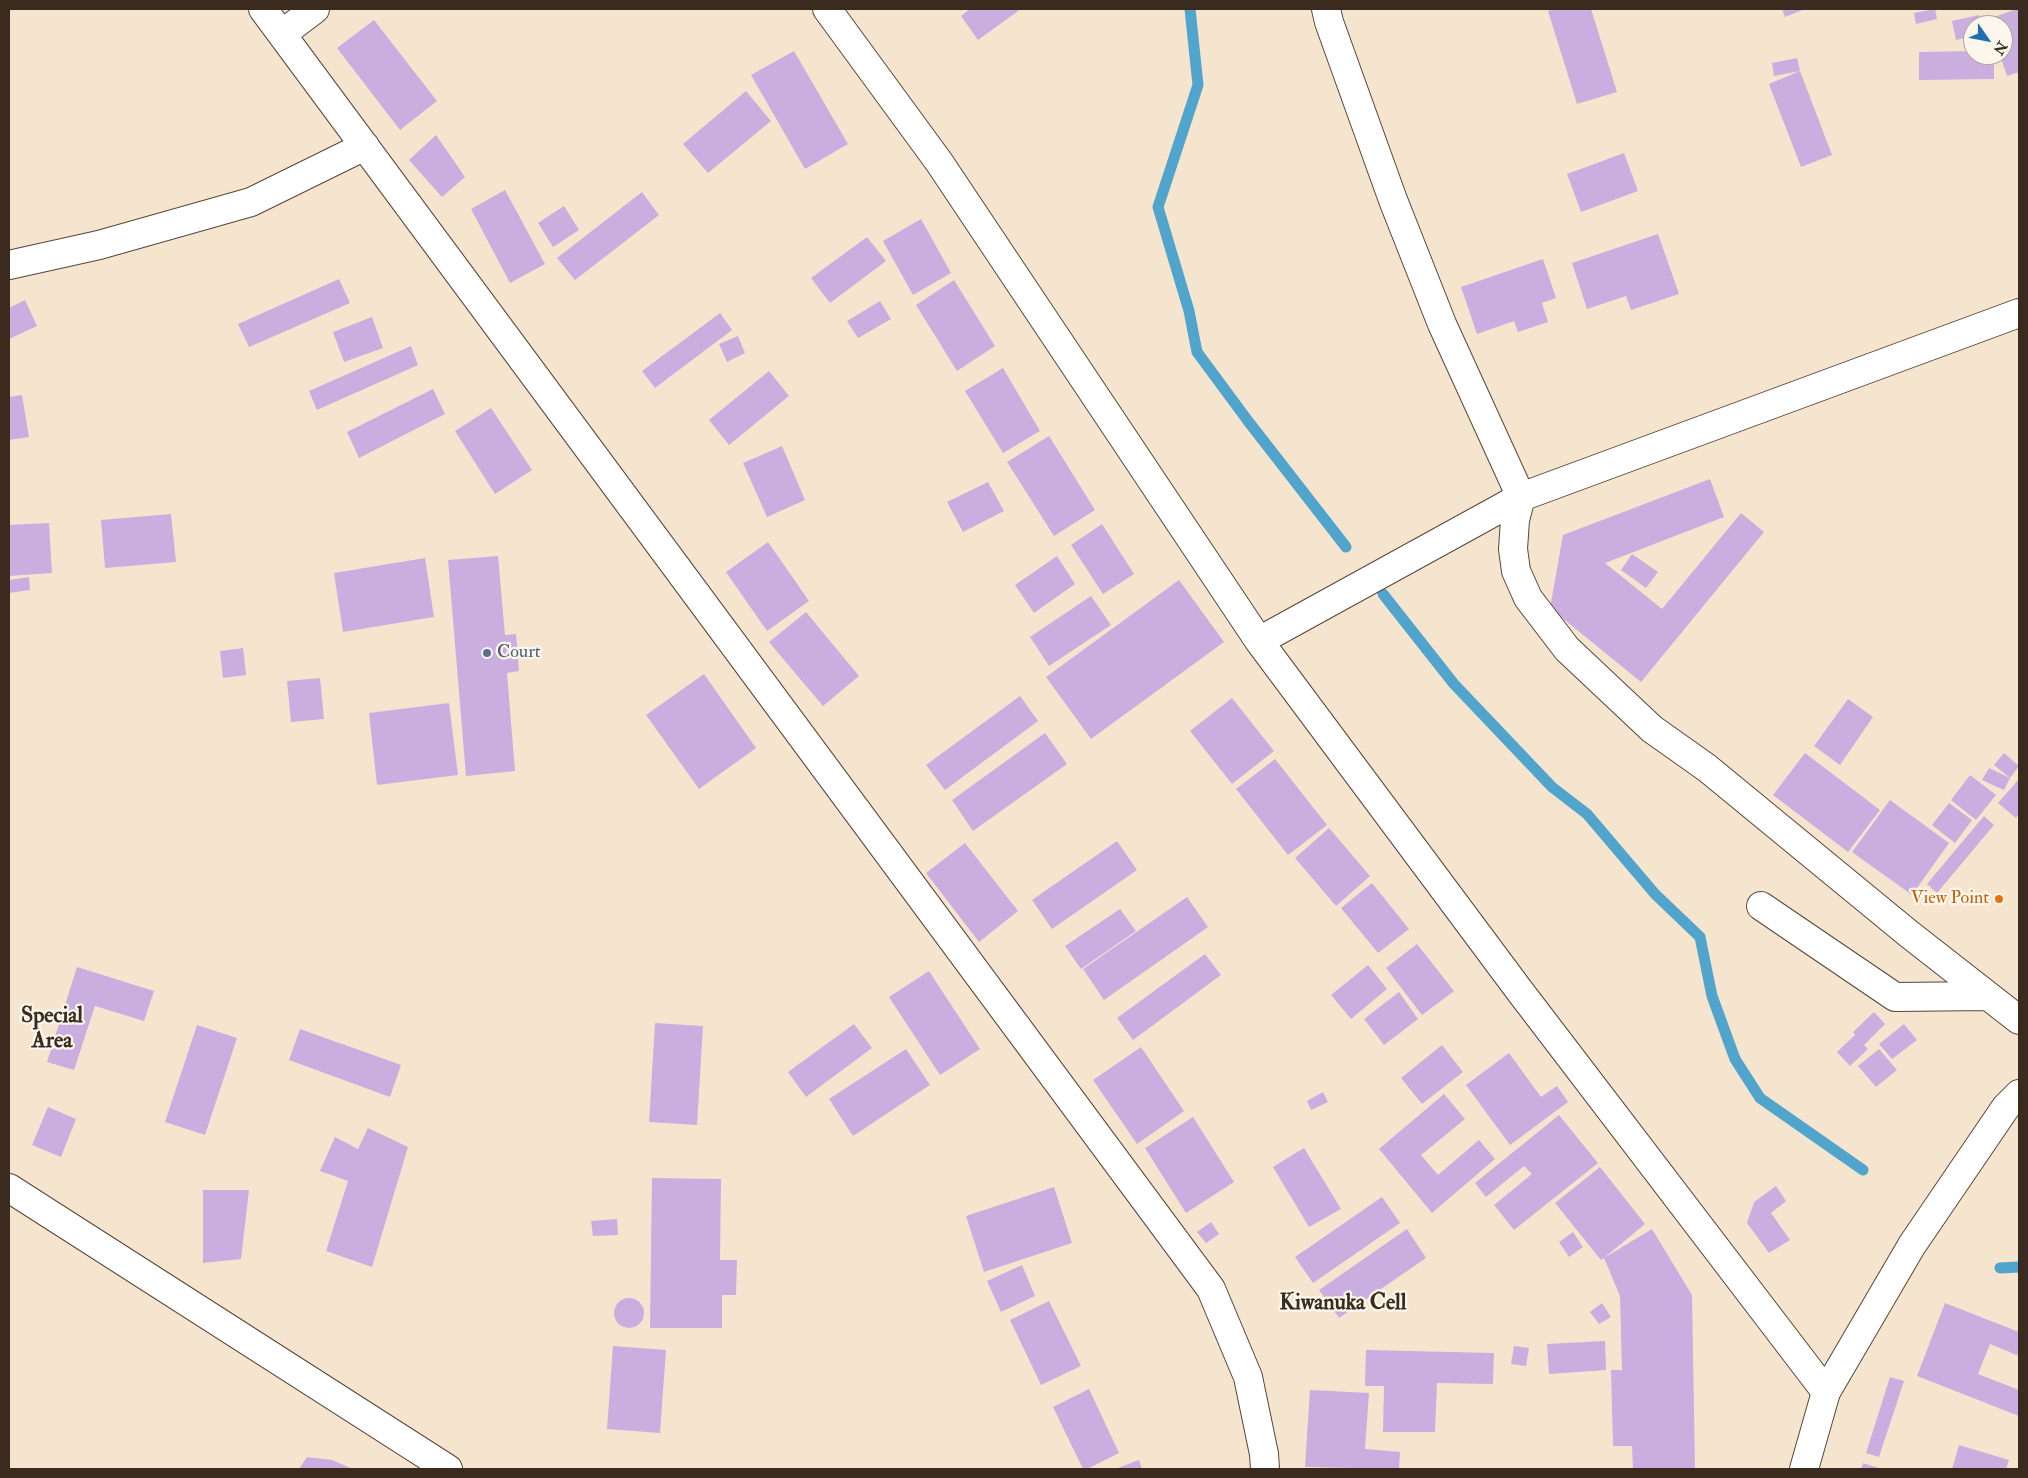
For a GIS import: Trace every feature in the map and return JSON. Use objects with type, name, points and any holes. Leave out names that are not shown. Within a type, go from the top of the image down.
[{"type":"street","points":[[263,9],[1211,1289],[1248,1376],[1264,1454],[1265,1469]]},
{"type":"street","points":[[282,34],[315,9]]},
{"type":"street","points":[[827,9],[939,162],[1259,640],[1513,982],[1826,1392]]},
{"type":"street","points":[[1326,9],[1387,182],[1442,324],[1521,497],[1515,520],[1513,549],[1516,571],[1528,598],[1567,649],[1652,729],[1707,768],[1909,934],[2019,1020]]},
{"type":"street","points":[[9,265],[99,245],[251,202],[365,146]]},
{"type":"street","points":[[1259,640],[1521,497],[2019,314]]},
{"type":"street","points":[[1761,906],[1896,997],[1987,996]]},
{"type":"street","points":[[1804,1469],[1826,1392],[1912,1245],[2006,1108],[2019,1094]]},
{"type":"street","points":[[9,1188],[448,1469]]},
{"type":"building","points":[[970,9],[1021,9],[978,40],[961,16]]},
{"type":"building","points":[[1555,9],[1591,9],[1617,92],[1577,104],[1548,11]]},
{"type":"building","points":[[1782,9],[1805,9],[1785,17]]},
{"type":"building","points":[[1935,9],[1937,19],[1916,24],[1914,13]]},
{"type":"building","points":[[2019,9],[2019,72],[2007,76],[2003,65],[2013,65],[2013,15],[2000,15]]},
{"type":"building","points":[[1963,19],[1963,38],[1956,40],[1952,21]]},
{"type":"building","points":[[374,20],[437,101],[400,130],[337,48]]},
{"type":"building","points":[[794,51],[848,144],[805,169],[751,75]]},
{"type":"building","points":[[1963,51],[1963,65],[1994,65],[1994,79],[1919,80],[1919,52]]},
{"type":"building","points":[[1797,58],[1800,71],[1774,76],[1772,63]]},
{"type":"building","points":[[1800,71],[1832,155],[1801,167],[1769,84]]},
{"type":"building","points":[[746,91],[771,121],[708,173],[683,144]]},
{"type":"building","points":[[436,135],[465,177],[442,197],[409,160]]},
{"type":"building","points":[[1624,153],[1638,191],[1581,212],[1567,174]]},
{"type":"building","points":[[505,190],[545,264],[510,283],[471,209]]},
{"type":"building","points":[[642,192],[659,215],[575,280],[557,258]]},
{"type":"building","points":[[564,206],[579,230],[553,247],[538,223]]},
{"type":"building","points":[[921,219],[951,273],[913,295],[883,241]]},
{"type":"building","points":[[1658,234],[1679,294],[1631,310],[1626,296],[1587,309],[1572,263]]},
{"type":"building","points":[[867,237],[886,261],[830,303],[811,278]]},
{"type":"building","points":[[1543,259],[1556,298],[1542,303],[1548,322],[1518,332],[1514,321],[1477,334],[1461,287]]},
{"type":"building","points":[[339,279],[350,303],[249,347],[238,324]]},
{"type":"building","points":[[954,280],[995,346],[957,371],[916,305]]},
{"type":"building","points":[[25,300],[37,326],[9,339],[9,308]]},
{"type":"building","points":[[880,301],[891,319],[858,338],[847,321]]},
{"type":"building","points":[[720,313],[732,330],[655,388],[642,371]]},
{"type":"building","points":[[372,317],[383,348],[344,362],[333,332]]},
{"type":"building","points":[[738,336],[745,353],[727,362],[719,344]]},
{"type":"building","points":[[411,346],[418,365],[317,410],[309,391]]},
{"type":"building","points":[[1003,368],[1040,431],[1003,453],[965,391]]},
{"type":"building","points":[[769,371],[789,396],[729,445],[709,420]]},
{"type":"building","points":[[433,389],[445,414],[359,458],[347,432]]},
{"type":"building","points":[[22,395],[29,437],[9,440],[9,397]]},
{"type":"building","points":[[491,408],[532,470],[495,494],[455,431]]},
{"type":"building","points":[[1049,436],[1095,510],[1054,536],[1007,462]]},
{"type":"building","points":[[782,446],[805,500],[767,517],[743,463]]},
{"type":"building","points":[[1710,479],[1724,517],[1605,563],[1662,609],[1741,513],[1764,532],[1641,682],[1550,608],[1563,535]]},
{"type":"building","points":[[988,482],[1004,511],[963,532],[947,502]]},
{"type":"building","points":[[171,514],[176,562],[105,568],[101,520]]},
{"type":"building","points":[[49,523],[52,573],[9,576],[9,525]]},
{"type":"building","points":[[1102,524],[1134,574],[1103,594],[1071,545]]},
{"type":"building","points":[[768,542],[809,601],[767,631],[726,572]]},
{"type":"building","points":[[1632,554],[1658,572],[1646,588],[1621,570]]},
{"type":"building","name":"Court","points":[[498,556],[505,635],[516,634],[519,671],[507,673],[515,771],[466,776],[448,560]]},
{"type":"building","points":[[1057,556],[1075,584],[1034,613],[1015,585]]},
{"type":"building","points":[[425,558],[434,617],[343,632],[334,573]]},
{"type":"building","points":[[29,577],[30,590],[9,593],[9,580]]},
{"type":"building","points":[[1179,580],[1224,642],[1091,739],[1046,677]]},
{"type":"building","points":[[1091,596],[1111,625],[1049,666],[1030,637]]},
{"type":"building","points":[[806,612],[859,676],[823,706],[769,642]]},
{"type":"building","points":[[243,648],[246,675],[223,678],[220,651]]},
{"type":"building","points":[[704,674],[756,748],[699,789],[646,715]]},
{"type":"building","points":[[320,678],[324,719],[291,722],[287,681]]},
{"type":"building","points":[[1020,696],[1038,721],[945,790],[926,765]]},
{"type":"building","points":[[1232,698],[1274,751],[1232,784],[1190,731]]},
{"type":"building","points":[[1848,699],[1873,717],[1840,765],[1814,746]]},
{"type":"building","points":[[449,703],[458,775],[377,785],[369,713]]},
{"type":"building","points":[[1045,733],[1067,764],[973,831],[952,800]]},
{"type":"building","points":[[1805,753],[1880,810],[1848,852],[1773,795]]},
{"type":"building","points":[[2004,753],[2019,766],[2010,778],[1994,765]]},
{"type":"building","points":[[1275,759],[1327,825],[1288,855],[1236,789]]},
{"type":"building","points":[[1989,768],[2010,778],[2004,790],[1982,780]]},
{"type":"building","points":[[1970,775],[1996,795],[1976,820],[1951,800]]},
{"type":"building","points":[[2019,779],[2019,814],[2016,818],[1998,803]]},
{"type":"building","points":[[1890,800],[1949,843],[1912,895],[1852,852]]},
{"type":"building","points":[[1949,803],[1972,820],[1955,843],[1932,825]]},
{"type":"building","points":[[1984,816],[1994,825],[1937,893],[1927,884]]},
{"type":"building","points":[[1329,828],[1370,876],[1336,906],[1295,858]]},
{"type":"building","points":[[1117,841],[1137,870],[1052,929],[1032,900]]},
{"type":"building","points":[[965,843],[1018,911],[979,942],[926,873]]},
{"type":"building","points":[[1372,883],[1409,929],[1378,953],[1341,908]]},
{"type":"building","points":[[1187,897],[1208,927],[1104,1000],[1083,969]]},
{"type":"building","points":[[1120,909],[1136,931],[1081,969],[1065,946]]},
{"type":"building","points":[[1417,944],[1454,991],[1422,1015],[1386,968]]},
{"type":"building","points":[[1205,954],[1221,975],[1133,1040],[1117,1018]]},
{"type":"building","points":[[1368,965],[1387,989],[1351,1019],[1331,995]]},
{"type":"building","points":[[77,967],[154,991],[144,1021],[95,1006],[74,1070],[47,1062]]},
{"type":"building","points":[[929,971],[980,1049],[940,1075],[889,997]]},
{"type":"building","points":[[1399,992],[1418,1019],[1384,1045],[1364,1019]]},
{"type":"building","points":[[1874,1012],[1885,1024],[1864,1045],[1868,1049],[1850,1066],[1837,1052],[1855,1035],[1853,1032]]},
{"type":"building","points":[[655,1023],[703,1026],[697,1125],[649,1122]]},
{"type":"building","points":[[854,1024],[872,1048],[806,1097],[788,1072]]},
{"type":"building","points":[[1904,1024],[1917,1040],[1892,1059],[1879,1044]]},
{"type":"building","points":[[197,1025],[237,1038],[205,1135],[165,1122]]},
{"type":"building","points":[[300,1029],[401,1065],[390,1097],[289,1060]]},
{"type":"building","points":[[1442,1045],[1463,1072],[1422,1104],[1401,1078]]},
{"type":"building","points":[[1141,1047],[1184,1111],[1137,1144],[1093,1080]]},
{"type":"building","points":[[906,1049],[930,1085],[853,1136],[829,1099]]},
{"type":"building","points":[[1879,1049],[1897,1070],[1876,1087],[1858,1066]]},
{"type":"building","points":[[1509,1053],[1541,1097],[1557,1086],[1568,1102],[1510,1145],[1466,1085]]},
{"type":"building","points":[[1323,1092],[1328,1102],[1311,1110],[1307,1101]]},
{"type":"building","points":[[1444,1094],[1465,1119],[1421,1155],[1438,1175],[1479,1140],[1495,1159],[1432,1213],[1379,1149]]},
{"type":"building","points":[[48,1107],[76,1119],[61,1157],[32,1145]]},
{"type":"building","points":[[1559,1115],[1598,1163],[1514,1230],[1494,1205],[1532,1174],[1524,1166],[1486,1197],[1475,1183]]},
{"type":"building","points":[[1193,1117],[1234,1182],[1186,1213],[1145,1148]]},
{"type":"building","points":[[368,1128],[408,1147],[372,1267],[326,1251],[348,1181],[320,1171],[335,1137],[358,1149]]},
{"type":"building","points":[[1304,1148],[1341,1209],[1309,1227],[1273,1167]]},
{"type":"building","points":[[1600,1167],[1645,1224],[1601,1260],[1555,1203]]},
{"type":"building","points":[[652,1178],[721,1179],[720,1260],[737,1260],[736,1295],[722,1295],[722,1328],[650,1328]]},
{"type":"building","points":[[1776,1186],[1786,1201],[1771,1213],[1790,1240],[1769,1253],[1747,1223],[1754,1202]]},
{"type":"building","points":[[1054,1187],[1072,1243],[984,1272],[966,1216]]},
{"type":"building","points":[[203,1190],[249,1190],[241,1259],[203,1263]]},
{"type":"building","points":[[1382,1197],[1400,1223],[1313,1283],[1295,1257]]},
{"type":"building","points":[[617,1219],[618,1235],[593,1236],[591,1221]]},
{"type":"building","points":[[1211,1222],[1219,1234],[1206,1243],[1197,1232]]},
{"type":"building","points":[[1407,1229],[1426,1258],[1339,1318],[1319,1290]]},
{"type":"building","points":[[1652,1229],[1692,1295],[1695,1469],[1633,1469],[1632,1446],[1613,1446],[1611,1370],[1622,1370],[1620,1296],[1604,1258]]},
{"type":"building","points":[[1573,1232],[1583,1247],[1569,1257],[1559,1242]]},
{"type":"building","points":[[1022,1265],[1035,1296],[1001,1312],[987,1281]]},
{"type":"building","points":[[629,1298],[640,1302],[644,1313],[640,1324],[629,1328],[618,1324],[614,1313],[618,1302]]},
{"type":"building","points":[[1049,1301],[1081,1366],[1041,1385],[1010,1320]]},
{"type":"building","points":[[1602,1303],[1611,1317],[1599,1324],[1590,1312]]},
{"type":"building","points":[[1945,1303],[2019,1332],[2019,1356],[1990,1344],[1978,1374],[2019,1390],[2019,1416],[1917,1376]]},
{"type":"building","points":[[1605,1341],[1606,1370],[1549,1374],[1547,1344]]},
{"type":"building","points":[[613,1346],[666,1350],[660,1433],[607,1429]]},
{"type":"building","points":[[1514,1346],[1529,1348],[1526,1366],[1511,1364]]},
{"type":"building","points":[[1366,1350],[1494,1353],[1493,1384],[1437,1383],[1435,1432],[1383,1432],[1384,1386],[1365,1386]]},
{"type":"building","points":[[1890,1377],[1904,1381],[1879,1457],[1866,1453]]},
{"type":"building","points":[[1089,1389],[1119,1453],[1087,1469],[1083,1469],[1053,1407]]},
{"type":"building","points":[[1310,1390],[1369,1393],[1365,1449],[1400,1452],[1399,1469],[1305,1467]]},
{"type":"building","points":[[1959,1445],[2009,1460],[2006,1469],[1952,1469]]},
{"type":"building","points":[[307,1457],[332,1460],[353,1469],[299,1469]]},
{"type":"building","points":[[1139,1460],[1142,1469],[1115,1469]]},
{"type":"building","points":[[1863,1463],[1882,1469],[1861,1469]]},
{"type":"waterway","points":[[1190,9],[1198,85],[1158,207],[1189,311],[1197,352],[1346,547]]},
{"type":"waterway","points":[[1383,594],[1454,684],[1552,787],[1587,814],[1655,894],[1700,937],[1712,996],[1735,1059],[1760,1098],[1863,1170]]},
{"type":"waterway","points":[[2000,1268],[2019,1267]]},
{"type":"place","name":"Court","points":[[487,653]]},
{"type":"place","name":"View Point","points":[[1999,899]]},
{"type":"district","name":"Special Area","points":[[52,1030]]},
{"type":"district","name":"Kiwanuka Cell","points":[[1343,1304]]}]
